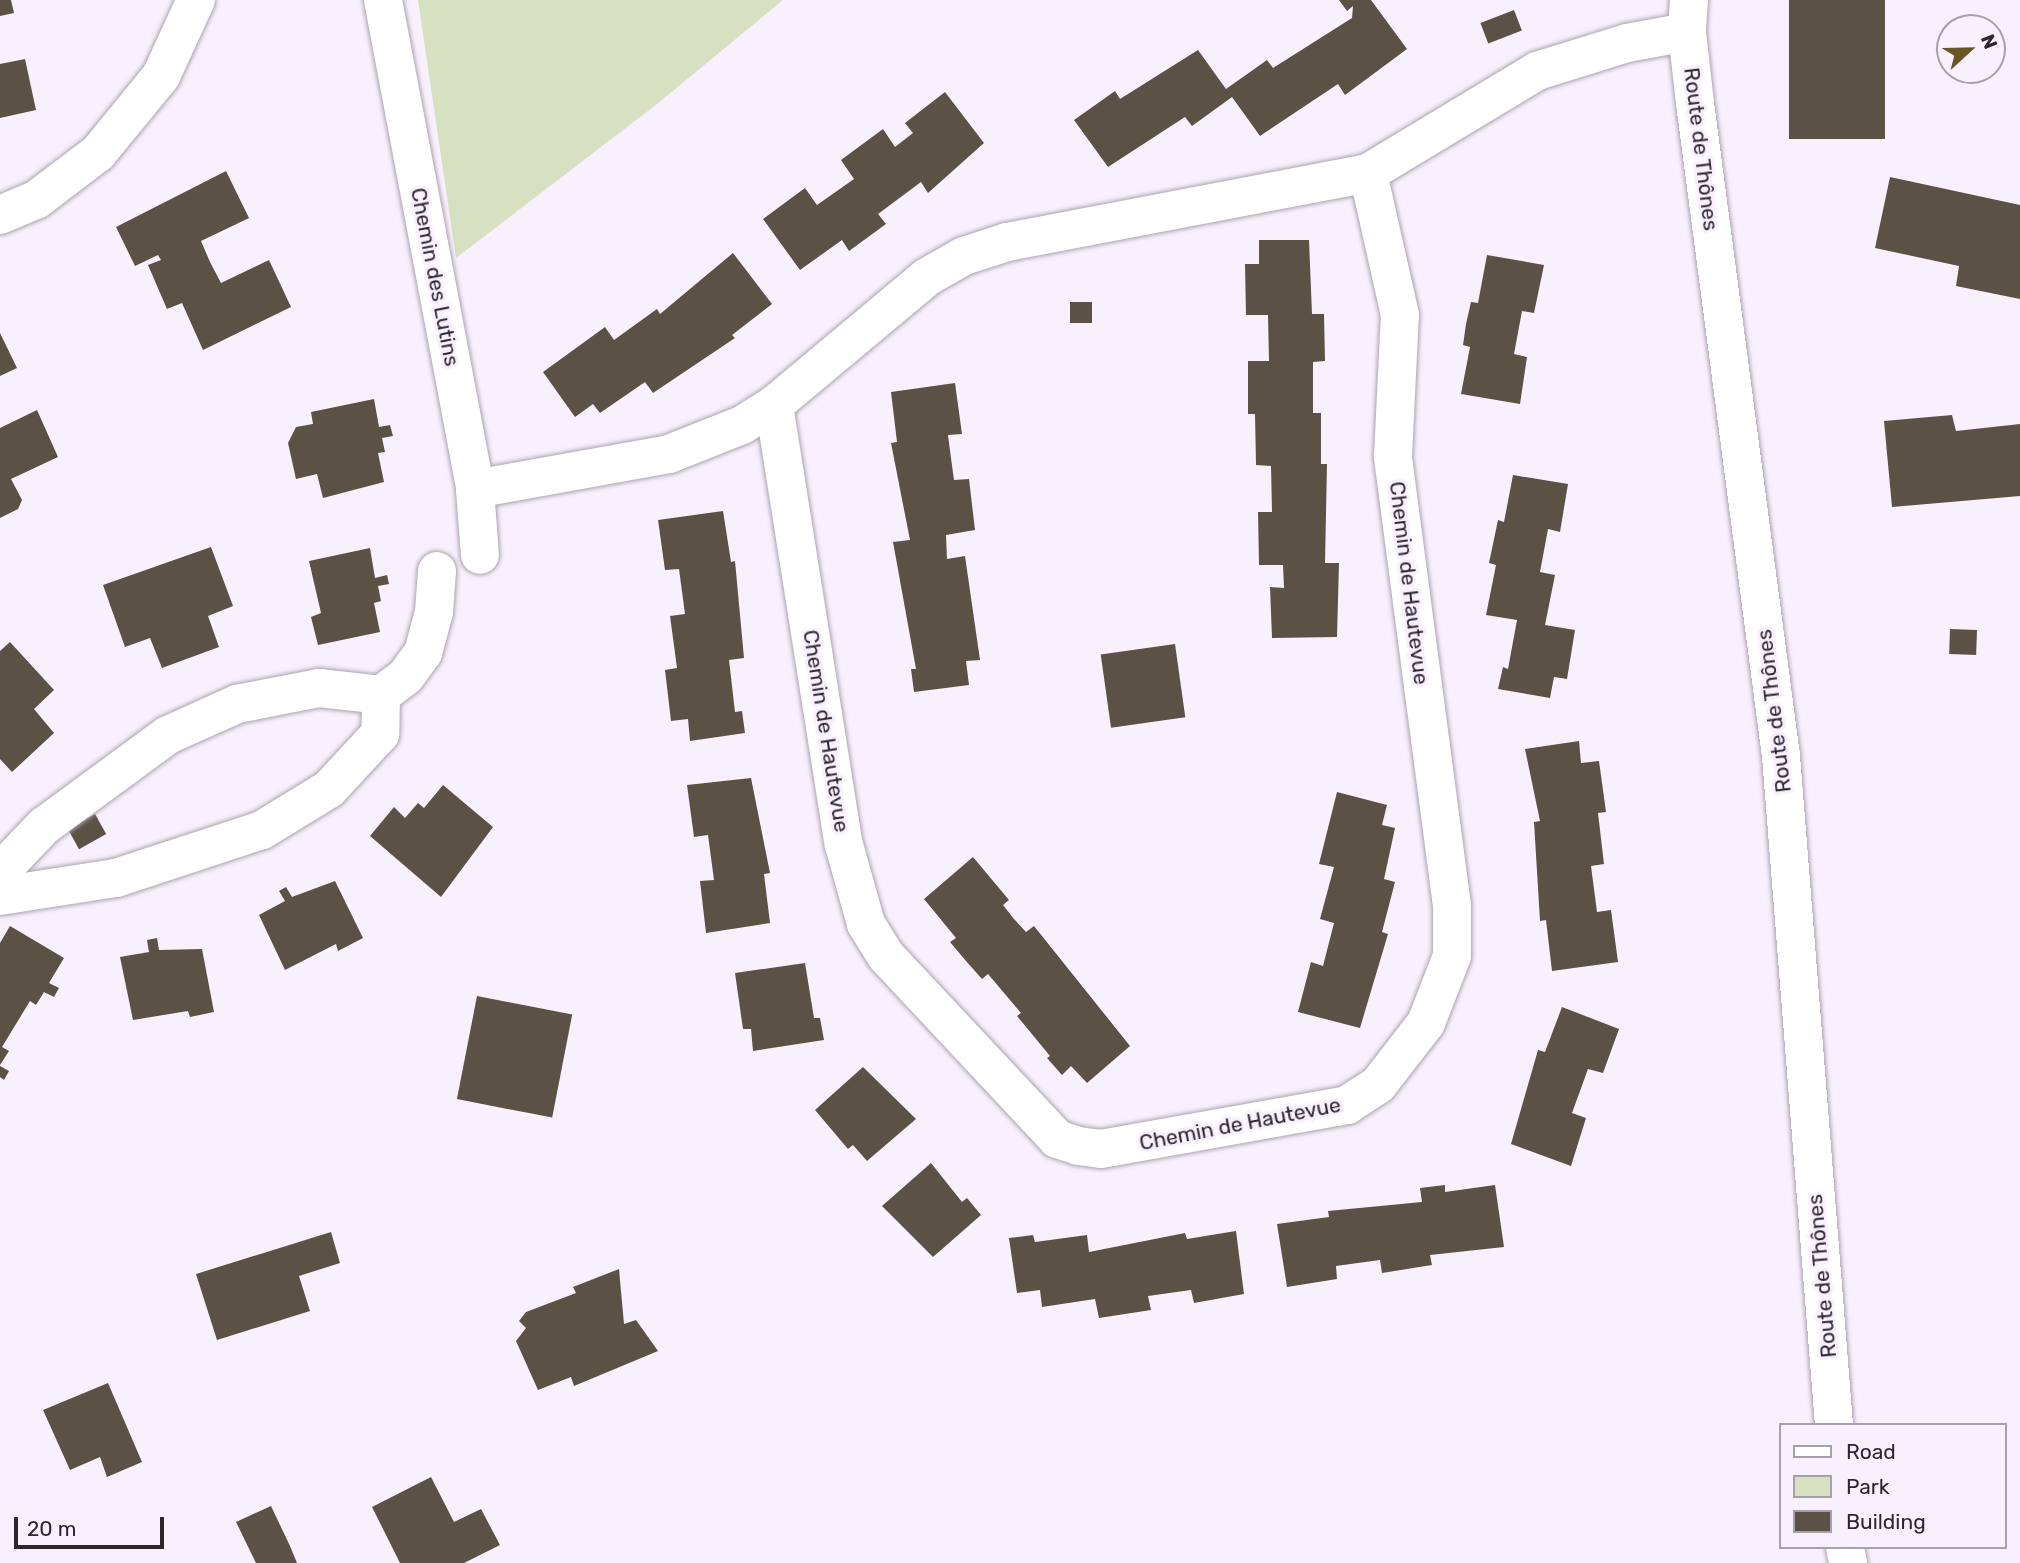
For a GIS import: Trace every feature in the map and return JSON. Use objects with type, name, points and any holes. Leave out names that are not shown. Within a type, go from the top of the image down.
[{"type":"street","points":[[0,215],[36,200],[98,153],[161,76],[196,0]]},
{"type":"street","name":"Chemin des Lutins","points":[[383,0],[475,489],[480,555]]},
{"type":"street","points":[[475,489],[669,454],[743,425],[774,405],[928,277],[964,256],[1007,242],[1367,173],[1536,71],[1627,43],[1688,16]]},
{"type":"street","name":"Route de Thônes","points":[[1688,16],[1781,756],[1834,1423]]},
{"type":"street","name":"Chemin de Hautevue","points":[[774,405],[844,845],[866,924],[886,956],[1057,1139],[1078,1146],[1101,1149],[1347,1105],[1378,1085],[1426,1023],[1452,957],[1452,906],[1393,456],[1400,315],[1367,173]]},
{"type":"street","points":[[0,872],[44,827],[168,735],[237,704],[319,688],[381,695],[406,677],[423,653],[434,612],[437,571]]},
{"type":"street","points":[[0,897],[116,878],[262,830],[329,789],[380,733],[381,695]]},
{"type":"green space","points":[[418,0],[783,0],[657,104],[456,258]]},
{"type":"building","points":[[0,0],[11,0],[14,13],[0,16]]},
{"type":"building","points":[[1339,0],[1371,0],[1407,49],[1345,95],[1338,84],[1260,136],[1232,97],[1192,126],[1185,117],[1108,167],[1074,120],[1115,91],[1120,99],[1198,50],[1226,89],[1267,60],[1273,68],[1352,18],[1353,6],[1347,11]]},
{"type":"building","points":[[1789,0],[1885,0],[1885,139],[1789,139]]},
{"type":"building","points":[[1514,10],[1522,31],[1488,43],[1480,23]]},
{"type":"building","points":[[25,59],[36,110],[0,118],[0,64]]},
{"type":"building","points":[[945,92],[984,143],[928,193],[921,182],[878,214],[886,224],[849,251],[842,240],[800,270],[763,219],[805,188],[817,205],[854,179],[841,160],[883,129],[895,147],[913,133],[905,123]]},
{"type":"building","points":[[226,171],[249,218],[201,241],[210,262],[221,283],[269,260],[291,307],[203,350],[182,303],[167,309],[148,265],[161,260],[158,255],[135,266],[116,227]]},
{"type":"building","points":[[1890,177],[2020,205],[2020,299],[1956,286],[1959,266],[1875,248]]},
{"type":"building","points":[[1259,240],[1309,240],[1312,314],[1324,314],[1325,361],[1313,362],[1313,413],[1321,413],[1321,464],[1327,464],[1325,563],[1339,563],[1337,637],[1272,638],[1270,587],[1284,588],[1283,565],[1259,565],[1258,512],[1272,512],[1271,466],[1256,465],[1255,414],[1248,414],[1248,361],[1269,361],[1268,315],[1246,315],[1245,264],[1259,264]]},
{"type":"building","points":[[733,253],[772,304],[732,335],[735,338],[653,393],[645,382],[600,413],[593,404],[575,417],[543,372],[605,327],[614,340],[657,309],[660,314]]},
{"type":"building","points":[[1487,255],[1544,265],[1534,313],[1522,311],[1514,354],[1527,357],[1520,404],[1461,394],[1470,347],[1463,345],[1466,324],[1471,302],[1478,303]]},
{"type":"building","points":[[1070,302],[1092,302],[1092,323],[1070,323]]},
{"type":"building","points":[[0,333],[17,368],[0,376]]},
{"type":"building","points":[[955,383],[962,434],[948,435],[951,458],[954,480],[969,479],[975,530],[946,535],[947,559],[965,556],[980,660],[966,661],[969,685],[914,692],[911,669],[916,669],[893,542],[910,540],[891,443],[897,442],[891,392]]},
{"type":"building","points":[[374,399],[379,427],[390,425],[393,436],[382,438],[385,452],[378,453],[384,482],[323,498],[317,474],[296,479],[288,443],[296,427],[313,424],[311,412]]},
{"type":"building","points":[[37,410],[58,457],[11,479],[22,500],[18,509],[0,518],[0,428]]},
{"type":"building","points":[[1952,415],[1956,431],[2020,424],[2020,496],[1892,507],[1884,421]]},
{"type":"building","points":[[1513,475],[1568,484],[1560,532],[1548,529],[1540,572],[1555,575],[1545,625],[1575,630],[1567,679],[1554,677],[1550,698],[1498,689],[1503,667],[1508,669],[1517,620],[1486,615],[1496,565],[1489,563],[1498,520],[1504,522]]},
{"type":"building","points":[[723,511],[731,562],[735,561],[744,658],[729,660],[735,712],[742,711],[745,733],[690,741],[688,719],[671,721],[665,670],[677,668],[670,616],[685,614],[679,569],[665,570],[658,520]]},
{"type":"building","points":[[211,547],[233,606],[208,616],[219,647],[162,668],[150,638],[125,647],[103,585]]},
{"type":"building","points":[[370,548],[375,578],[387,575],[389,584],[378,586],[381,601],[374,603],[380,632],[318,645],[311,617],[321,613],[309,561]]},
{"type":"building","points":[[1950,629],[1977,630],[1976,655],[1949,654]]},
{"type":"building","points":[[10,642],[54,690],[34,709],[54,733],[12,772],[0,759],[0,651]]},
{"type":"building","points":[[1175,644],[1185,717],[1111,728],[1101,654]]},
{"type":"building","points":[[1579,741],[1581,763],[1599,761],[1606,812],[1598,813],[1604,864],[1591,866],[1597,912],[1611,910],[1618,962],[1552,971],[1546,920],[1540,921],[1534,822],[1540,821],[1525,749]]},
{"type":"building","points":[[751,778],[770,873],[764,874],[770,923],[706,933],[700,881],[714,880],[708,835],[694,837],[687,785]]},
{"type":"building","points":[[443,785],[493,827],[441,897],[370,836],[394,807],[405,818],[418,803],[424,808]]},
{"type":"building","points":[[1337,792],[1387,805],[1382,825],[1395,828],[1384,879],[1395,882],[1382,932],[1388,934],[1360,1028],[1298,1012],[1311,962],[1323,966],[1334,923],[1320,919],[1334,867],[1319,864]]},
{"type":"building","points":[[95,814],[106,834],[79,849],[68,829]]},
{"type":"building","points":[[973,857],[1009,900],[1003,905],[1014,919],[1026,932],[1034,926],[1130,1046],[1087,1083],[1071,1066],[1062,1075],[1017,1016],[1021,1013],[988,974],[982,979],[950,942],[956,938],[924,899]]},
{"type":"building","points":[[335,881],[363,938],[338,951],[336,944],[285,970],[259,915],[285,901],[279,891],[286,887],[292,897]]},
{"type":"building","points":[[10,926],[64,958],[49,983],[59,988],[54,997],[44,992],[36,1005],[30,1001],[2,1047],[9,1051],[0,1065],[0,943]]},
{"type":"building","points":[[157,938],[159,950],[202,949],[214,1012],[190,1017],[188,1011],[133,1020],[120,957],[149,952],[147,940]]},
{"type":"building","points":[[805,963],[814,1018],[820,1018],[824,1040],[753,1051],[751,1029],[743,1029],[735,973]]},
{"type":"building","points":[[477,996],[572,1015],[552,1118],[457,1099]]},
{"type":"building","points":[[1562,1007],[1619,1029],[1603,1073],[1588,1069],[1572,1113],[1586,1118],[1571,1166],[1511,1144],[1538,1050],[1545,1052]]},
{"type":"building","points":[[0,1066],[9,1071],[4,1080],[0,1077]]},
{"type":"building","points":[[863,1067],[916,1119],[867,1161],[853,1145],[848,1149],[815,1110]]},
{"type":"building","points":[[931,1163],[962,1202],[967,1198],[981,1215],[933,1257],[882,1206]]},
{"type":"building","points":[[1445,1185],[1445,1192],[1495,1185],[1504,1247],[1430,1255],[1432,1265],[1382,1273],[1380,1260],[1336,1266],[1337,1279],[1287,1287],[1277,1224],[1329,1217],[1328,1211],[1422,1202],[1420,1188]]},
{"type":"building","points":[[1236,1231],[1244,1294],[1194,1303],[1191,1290],[1148,1296],[1151,1310],[1099,1318],[1095,1299],[1042,1307],[1040,1290],[1017,1293],[1009,1238],[1033,1235],[1035,1242],[1087,1235],[1089,1252],[1185,1233],[1187,1239]]},
{"type":"building","points":[[331,1232],[340,1263],[299,1276],[310,1311],[217,1340],[196,1274]]},
{"type":"building","points":[[619,1269],[624,1324],[636,1320],[658,1351],[574,1386],[571,1377],[538,1390],[516,1341],[526,1328],[519,1321],[526,1312],[576,1293],[573,1287]]},
{"type":"building","points":[[108,1383],[142,1462],[107,1477],[100,1457],[70,1470],[43,1410]]},
{"type":"building","points":[[431,1477],[454,1522],[481,1509],[500,1545],[464,1563],[400,1563],[372,1507]]},
{"type":"building","points":[[271,1506],[297,1563],[256,1563],[236,1522]]}]
